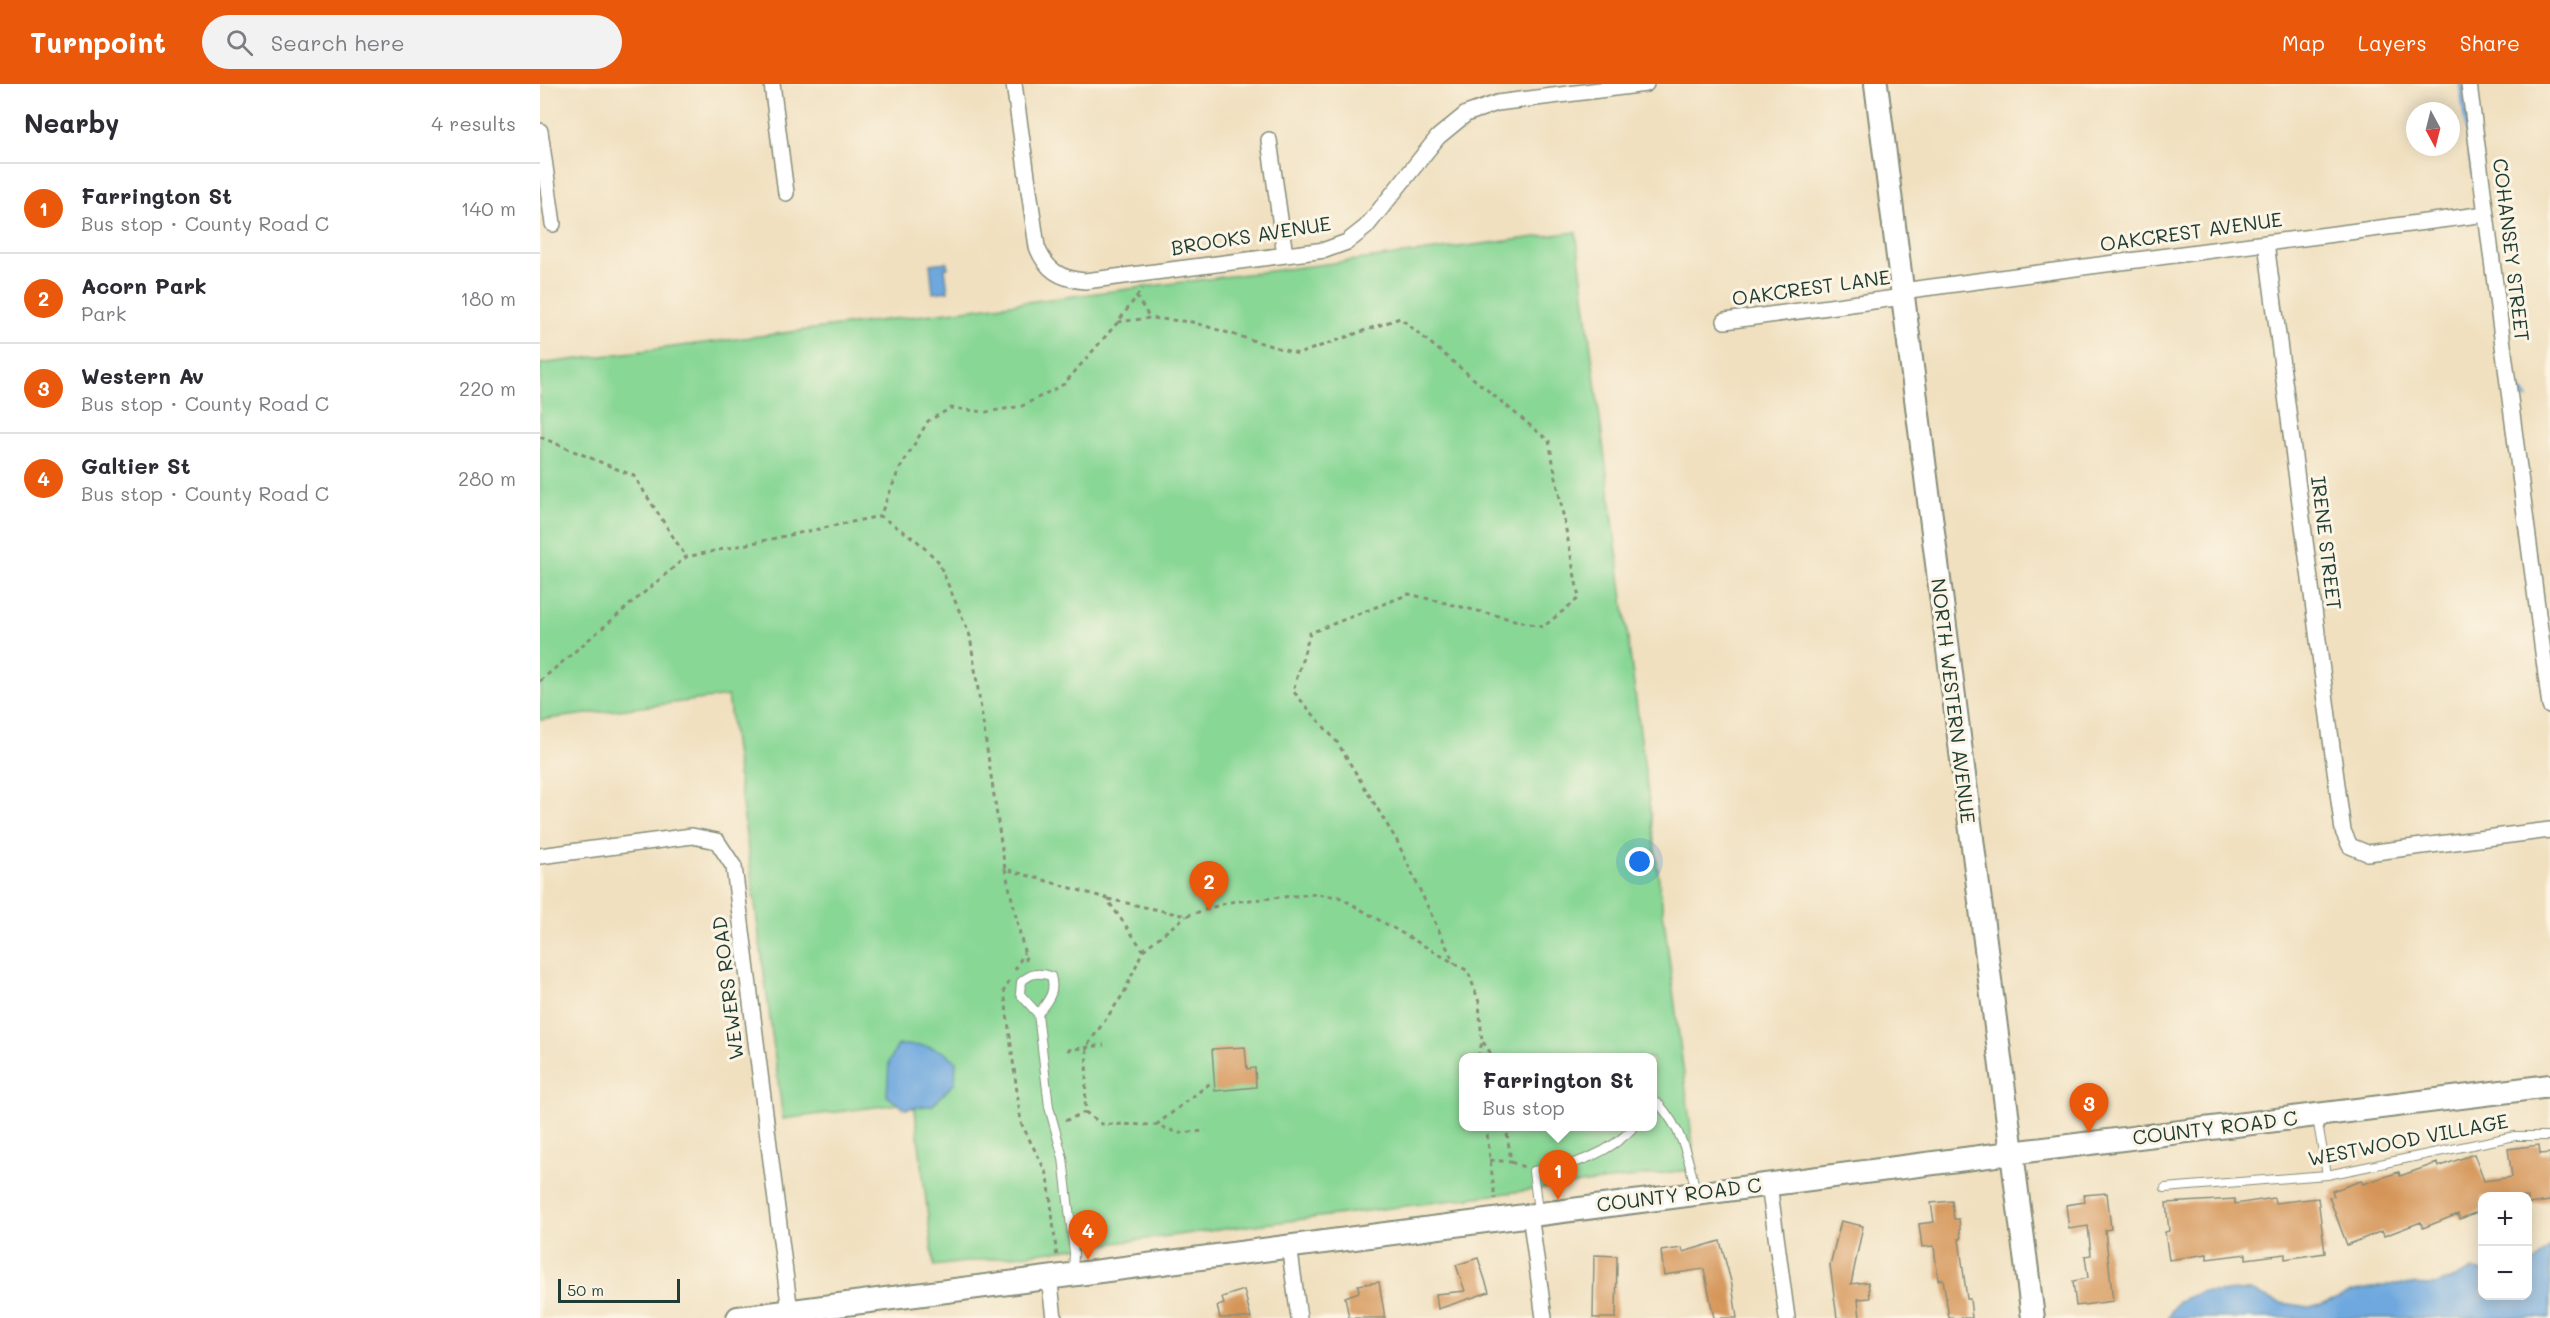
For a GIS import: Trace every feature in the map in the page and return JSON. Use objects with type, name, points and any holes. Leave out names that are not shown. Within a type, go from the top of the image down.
[{"type":"main road","name":"NORTH WESTERN AVENUE","points":[[1876,84],[2033,1318]]},
{"type":"main road","name":"COUNTY ROAD C","points":[[738,1318],[805,1313],[1060,1269],[1289,1245],[2550,1086]]},
{"type":"street","points":[[772,84],[786,193]]},
{"type":"street","name":"BROOKS AVENUE","points":[[1014,84],[1036,247],[1043,263],[1055,274],[1071,280],[1085,281],[1325,250],[1347,242],[1366,227],[1438,137],[1466,114],[1497,103],[1646,84]]},
{"type":"street","name":"COHANSEY STREET","points":[[2469,84],[2550,706]]},
{"type":"street","points":[[540,131],[552,224]]},
{"type":"street","points":[[1269,140],[1285,255]]},
{"type":"street","name":"OAKCREST AVENUE","points":[[1902,294],[2486,214]]},
{"type":"street","name":"IRENE STREET","points":[[2266,243],[2343,831],[2350,846],[2367,853],[2550,830]]},
{"type":"street","name":"OAKCREST LANE","points":[[1725,321],[1902,294]]},
{"type":"street","name":"WEWERS ROAD","points":[[540,856],[692,836],[717,841],[734,867],[805,1313]]},
{"type":"street","points":[[1769,1184],[1787,1318]]},
{"type":"street","points":[[1534,1214],[1544,1318]]},
{"type":"street","points":[[1289,1245],[1299,1318]]},
{"type":"street","points":[[1054,1318],[1060,1269]]},
{"type":"lane","points":[[1038,1014],[1052,996],[1054,986],[1051,976],[1041,973],[1029,975],[1021,982],[1020,994],[1038,1014],[1049,1107],[1063,1158],[1074,1253],[1060,1269]]},
{"type":"lane","points":[[1657,1104],[1678,1128],[1687,1152],[1696,1193]]},
{"type":"lane","points":[[2316,1116],[2327,1175]]},
{"type":"lane","points":[[1534,1214],[1533,1171],[1562,1168],[1583,1161],[1608,1148],[1629,1131]]},
{"type":"lane","name":"WESTWOOD VILLAGE","points":[[2165,1188],[2327,1175],[2515,1136],[2550,1136]]},
{"type":"path","points":[[880,516],[898,472],[928,421],[951,408],[986,412],[1022,406],[1064,384],[1118,322],[1153,272]]},
{"type":"path","points":[[1136,296],[1150,318]]},
{"type":"path","points":[[1118,322],[1150,318],[1192,322],[1298,354],[1400,318],[1549,441],[1579,598],[1543,627],[1409,594],[1310,633],[1293,691],[1337,741],[1397,841],[1454,963]]},
{"type":"path","points":[[540,437],[634,476],[686,557]]},
{"type":"path","points":[[540,681],[686,557],[880,516],[916,540],[938,561],[970,636],[1005,869],[1029,975]]},
{"type":"path","points":[[1005,869],[1106,898],[1186,916]]},
{"type":"path","points":[[1085,1112],[1086,1047],[1124,993],[1143,950],[1186,916],[1229,902],[1315,894],[1339,897],[1468,971],[1479,1002],[1482,1042],[1479,1053]]},
{"type":"path","points":[[1106,898],[1143,950]]},
{"type":"path","points":[[1024,953],[1004,990],[1021,1123],[1048,1176],[1060,1269]]},
{"type":"path","points":[[1482,1042],[1490,1053]]},
{"type":"path","points":[[1067,1050],[1104,1045]]},
{"type":"path","points":[[1156,1125],[1213,1081]]},
{"type":"path","points":[[1055,1125],[1085,1112]]},
{"type":"path","points":[[1085,1112],[1102,1124],[1156,1125],[1179,1132],[1206,1131]]},
{"type":"path","points":[[1487,1131],[1495,1199]]},
{"type":"path","points":[[1490,1160],[1511,1162],[1507,1131]]},
{"type":"green space","points":[[1576,232],[1696,1169],[934,1266],[914,1102],[783,1119],[728,696],[540,720],[540,364]]},
{"type":"water","points":[[947,262],[948,268],[945,268],[948,291],[933,293],[930,264]]},
{"type":"water","points":[[898,1045],[929,1047],[943,1052],[956,1061],[955,1082],[933,1105],[905,1109],[887,1096],[889,1062]]},
{"type":"water","points":[[2550,1247],[2550,1318],[2167,1318],[2178,1301],[2201,1292],[2250,1291],[2281,1303],[2309,1307],[2354,1291],[2395,1284],[2436,1285],[2472,1270],[2478,1271],[2478,1300],[2532,1300],[2532,1265]]},
{"type":"building","points":[[1245,1047],[1247,1069],[1255,1068],[1256,1087],[1215,1091],[1212,1049]]},
{"type":"building","points":[[2539,1145],[2540,1154],[2550,1153],[2550,1201],[2532,1203],[2532,1192],[2478,1192],[2478,1212],[2460,1219],[2458,1214],[2423,1228],[2421,1222],[2384,1236],[2382,1231],[2347,1245],[2329,1197],[2334,1196],[2332,1191],[2399,1172],[2400,1176],[2437,1163],[2438,1167],[2474,1154],[2484,1181],[2512,1177],[2508,1149]]},
{"type":"building","points":[[2107,1193],[2111,1229],[2105,1230],[2113,1301],[2076,1306],[2073,1281],[2088,1278],[2085,1256],[2091,1255],[2088,1226],[2069,1229],[2066,1205],[2085,1202],[2084,1195]]},
{"type":"building","points":[[2274,1198],[2275,1203],[2318,1198],[2325,1253],[2285,1259],[2285,1254],[2246,1259],[2246,1254],[2207,1259],[2207,1254],[2169,1260],[2165,1232],[2169,1231],[2166,1203],[2235,1199],[2235,1204]]},
{"type":"building","points":[[1952,1201],[1954,1219],[1959,1219],[1961,1239],[1959,1239],[1967,1299],[1970,1299],[1972,1318],[1949,1318],[1943,1279],[1938,1280],[1934,1246],[1922,1247],[1919,1224],[1934,1222],[1931,1203]]},
{"type":"building","points":[[1841,1221],[1863,1226],[1851,1284],[1868,1282],[1870,1298],[1858,1299],[1860,1318],[1837,1318],[1830,1265]]},
{"type":"building","points":[[1720,1241],[1732,1285],[1737,1318],[1714,1318],[1704,1269],[1664,1275],[1661,1251],[1682,1248],[1683,1252]]},
{"type":"building","points":[[1594,1255],[1617,1256],[1616,1318],[1593,1318]]},
{"type":"building","points":[[1478,1258],[1489,1292],[1438,1309],[1436,1294],[1465,1291],[1456,1265]]},
{"type":"building","points":[[1379,1282],[1385,1318],[1349,1318],[1345,1297],[1359,1292],[1358,1285]]},
{"type":"building","points":[[1244,1290],[1251,1318],[1220,1318],[1217,1306],[1224,1304],[1222,1297]]},
{"type":"waterway","points":[[2461,84],[2473,173]]},
{"type":"waterway","points":[[2512,384],[2527,397]]},
{"type":"place","name":"Acorn Park","points":[[1209,911]]},
{"type":"place","name":"Western Av","points":[[2089,1133]]},
{"type":"place","name":"Farrington St","points":[[1558,1200]]},
{"type":"place","name":"Galtier St","points":[[1088,1260]]}]
